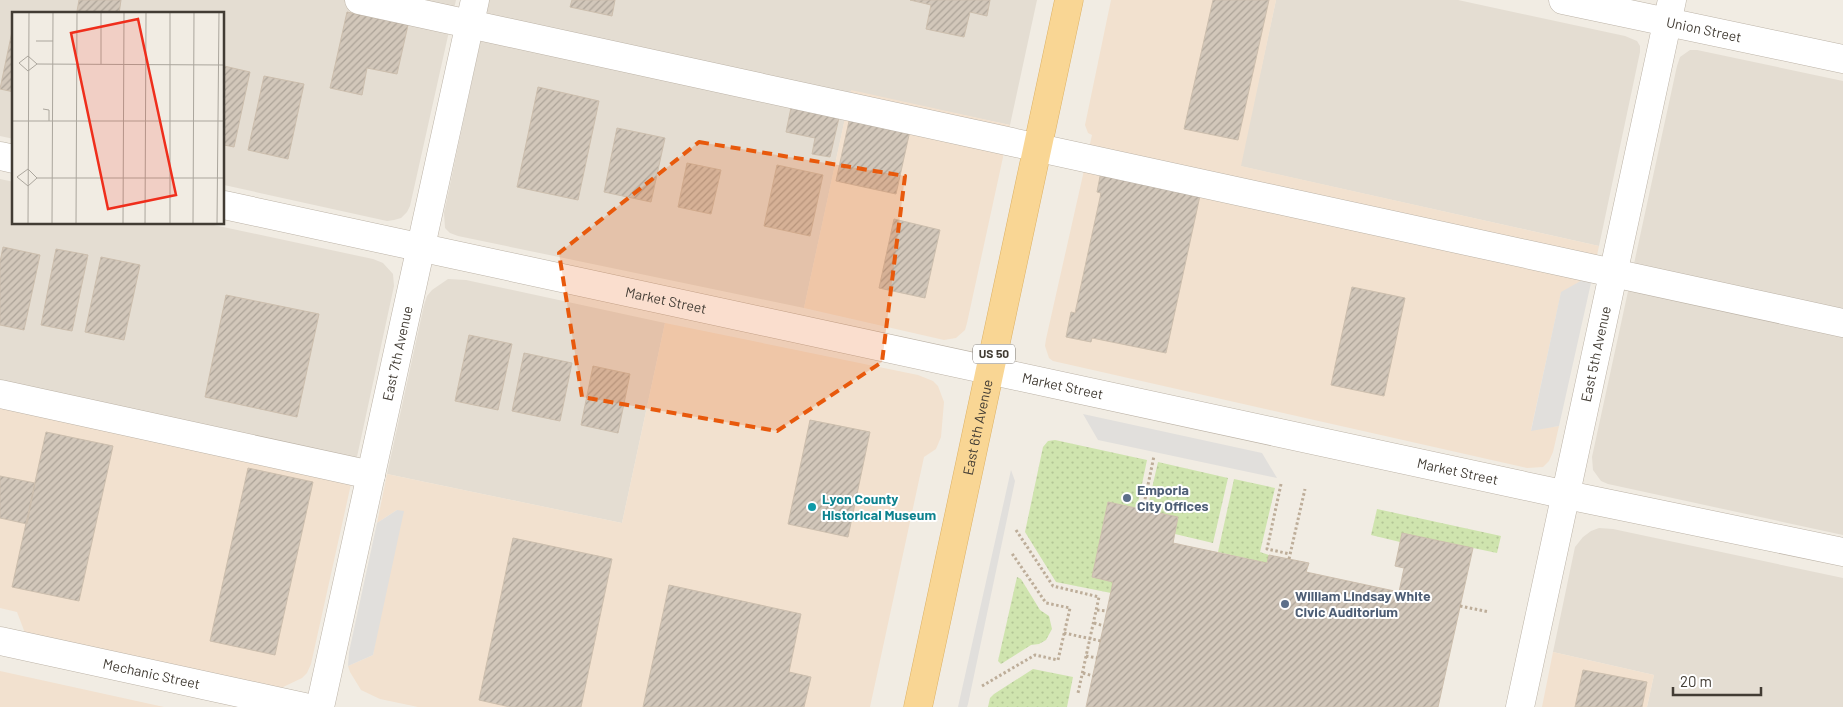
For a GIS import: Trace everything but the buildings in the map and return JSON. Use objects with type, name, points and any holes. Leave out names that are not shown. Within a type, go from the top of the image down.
[{"type":"main road","name":"East 6th Avenue","points":[[918,707],[1069,0]]},
{"type":"street","points":[[359,0],[473,12],[1038,148],[1843,324]]},
{"type":"street","name":"Union Street","points":[[1563,0],[1670,11],[1843,59]]},
{"type":"street","name":"East 5th Avenue","points":[[1520,707],[1670,11]]},
{"type":"street","name":"East 7th Avenue","points":[[320,707],[473,12]]},
{"type":"street","name":"Market Street","points":[[225,204],[1566,495],[1843,552]]},
{"type":"street","points":[[0,394],[371,475]]},
{"type":"street","name":"Mechanic Street","points":[[0,641],[304,707]]},
{"type":"path","points":[[1143,509],[1154,456]]},
{"type":"path","points":[[1281,484],[1267,549],[1290,554]]},
{"type":"path","points":[[1289,559],[1305,489]]},
{"type":"path","points":[[1016,530],[1054,586],[1099,596],[1078,693]]},
{"type":"path","points":[[982,686],[1035,655],[1058,660],[1070,608],[1046,603],[1011,552]]},
{"type":"path","points":[[1460,606],[1489,612]]},
{"type":"path","points":[[1096,610],[1107,612]]},
{"type":"path","points":[[1094,623],[1104,626]]},
{"type":"path","points":[[1064,633],[1101,641]]},
{"type":"path","points":[[1086,656],[1097,658]]},
{"type":"path","points":[[1082,673],[1093,676]]},
{"type":"highlighted area","points":[[699,142],[905,176],[882,362],[777,431],[582,397],[559,253]]},
{"type":"shaded area","points":[[0,0],[456,0],[410,206],[401,218],[387,221],[225,185],[225,12],[12,12],[12,139],[0,136]]},
{"type":"shaded area","points":[[489,0],[1037,0],[1010,125],[851,91],[804,308],[450,233],[445,228],[444,213]]},
{"type":"shaded area","points":[[1111,0],[1276,0],[1241,166],[1599,246],[1593,274],[1561,293],[1531,430],[1559,426],[1553,452],[1549,461],[1543,467],[1527,468],[1053,361],[1049,358],[1045,346],[1046,339],[1092,135],[1088,133],[1085,125]]},
{"type":"shaded area","points":[[1276,0],[1458,0],[1625,36],[1637,41],[1640,46],[1640,52],[1599,246],[1240,166]]},
{"type":"shaded area","points":[[1690,50],[1843,81],[1843,535],[1608,484],[1601,481],[1593,470],[1592,457],[1677,66],[1680,57]]},
{"type":"shaded area","points":[[851,90],[1010,125],[967,323],[965,330],[956,338],[944,340],[804,308]]},
{"type":"shaded area","points":[[0,179],[12,182],[12,225],[214,225],[373,259],[383,263],[393,274],[394,286],[355,466],[0,390]]},
{"type":"shaded area","points":[[1593,274],[1559,426],[1531,431],[1561,292]]},
{"type":"shaded area","points":[[448,279],[466,280],[665,323],[622,523],[387,474],[424,305],[427,296],[432,290]]},
{"type":"shaded area","points":[[665,323],[918,375],[933,381],[938,386],[944,402],[941,437],[936,449],[924,457],[870,707],[418,707],[380,699],[361,690],[348,666],[373,655],[397,510],[377,523],[387,474],[622,523]]},
{"type":"shaded area","points":[[0,390],[355,466],[311,664],[307,673],[302,678],[279,689],[25,633],[17,612],[0,608]]},
{"type":"shaded area","points":[[1083,414],[1262,453],[1277,478],[1098,440]]},
{"type":"shaded area","points":[[1011,470],[1015,481],[968,704],[967,707],[958,707]]},
{"type":"shaded area","points":[[397,510],[404,511],[373,655],[348,666],[349,652],[377,523]]},
{"type":"shaded area","points":[[1599,528],[1613,529],[1843,578],[1843,707],[1647,707],[1654,675],[1553,652],[1575,547],[1583,537]]},
{"type":"shaded area","points":[[1553,652],[1654,675],[1647,707],[1542,707]]},
{"type":"shaded area","points":[[0,671],[164,707],[0,707]]},
{"type":"green space","points":[[1055,440],[1147,460],[1137,508],[1108,502],[1092,577],[1113,582],[1111,593],[1056,582],[1025,532],[1043,447],[1048,441]]},
{"type":"green space","points":[[1158,462],[1228,478],[1213,543],[1175,534],[1178,517],[1147,510]]},
{"type":"green space","points":[[1234,479],[1275,488],[1260,552],[1269,555],[1267,563],[1218,552]]},
{"type":"green space","points":[[1377,509],[1501,536],[1497,553],[1402,533],[1400,542],[1371,535]]},
{"type":"green space","points":[[1017,577],[1021,579],[1040,610],[1049,616],[1052,629],[1046,640],[1039,644],[1031,645],[1001,664],[998,661]]},
{"type":"green space","points":[[1033,669],[1073,677],[1067,707],[988,707],[990,698],[994,694]]},
{"type":"place","name":"Emporia City Offices","points":[[1127,498]]},
{"type":"place","name":"Lyon County Historical Museum","points":[[812,507]]},
{"type":"place","name":"William Lindsay White Civic Auditorium","points":[[1285,604]]}]
